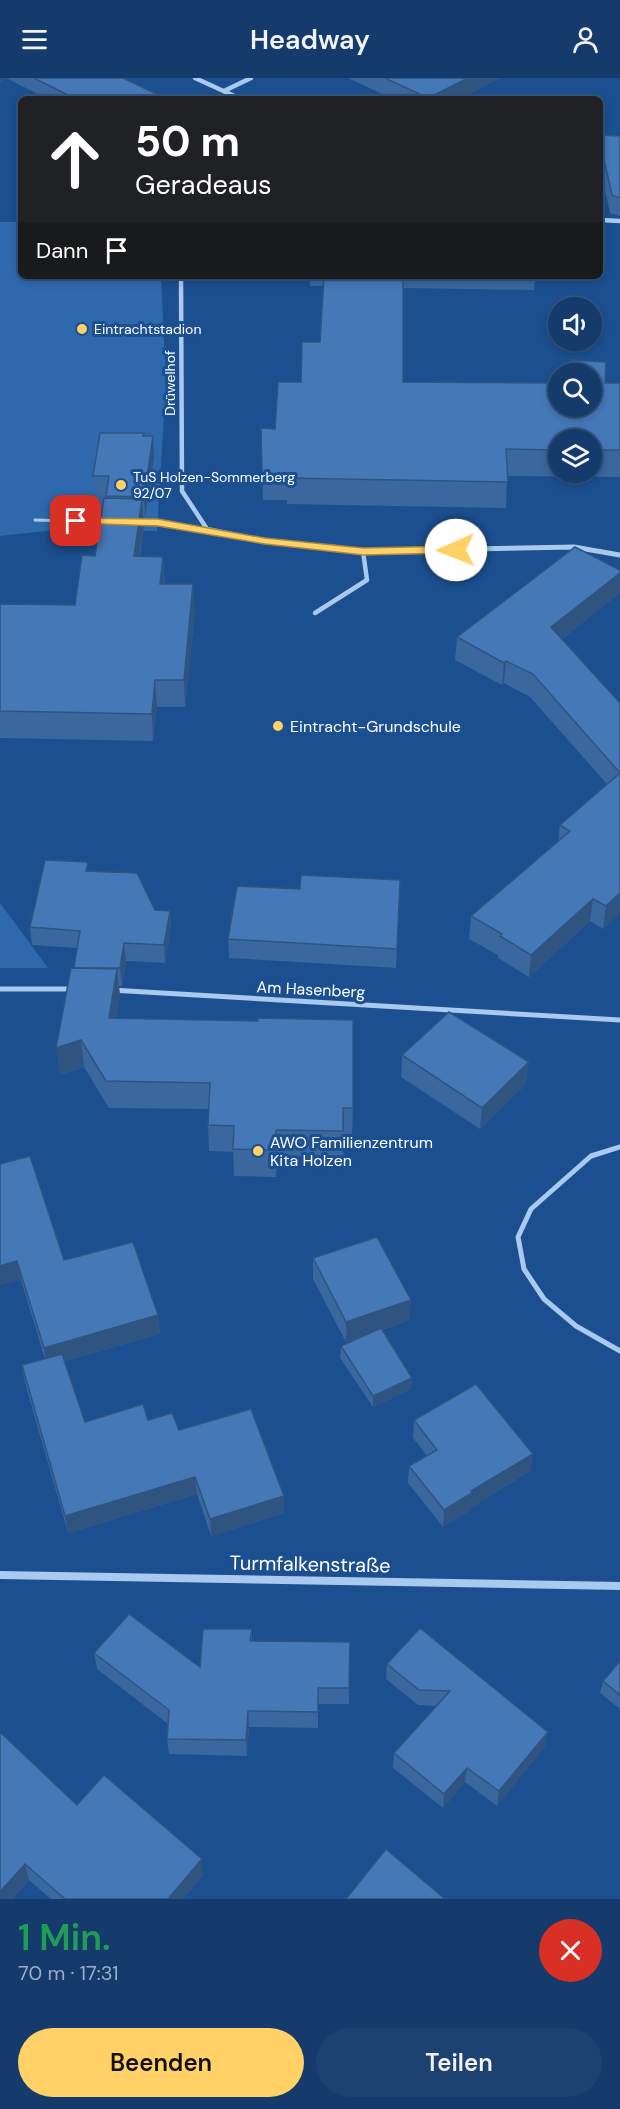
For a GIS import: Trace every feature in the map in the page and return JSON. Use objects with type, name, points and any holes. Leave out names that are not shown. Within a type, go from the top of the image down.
[{"type":"street","points":[[195,78],[235,96]]},
{"type":"street","points":[[224,91],[251,78]]},
{"type":"street","points":[[603,220],[620,221]]},
{"type":"street","name":"Drüwelhof","points":[[181,279],[182,491],[207,529]]},
{"type":"street","points":[[207,529],[265,541],[363,551],[574,547],[620,555]]},
{"type":"street","points":[[0,989],[82,990]]},
{"type":"street","name":"Am Hasenberg","points":[[103,990],[620,1020]]},
{"type":"street","name":"Turmfalkenstraße","points":[[0,1575],[620,1586]]},
{"type":"lane","points":[[35,520],[113,522]]},
{"type":"lane","points":[[136,522],[158,522],[207,529]]},
{"type":"lane","points":[[315,613],[367,580],[363,551]]},
{"type":"lane","points":[[620,1147],[591,1156],[531,1209],[518,1238],[524,1269],[544,1299],[576,1326],[620,1351]]},
{"type":"shaded area","name":"Eintrachtstadion","points":[[0,222],[18,222],[18,279],[161,279],[166,382],[157,531],[55,530],[0,536]]},
{"type":"shaded area","points":[[0,903],[48,968],[0,968]]},
{"type":"building","points":[[34,78],[123,78],[161,96],[70,96]]},
{"type":"building","points":[[385,78],[468,78],[432,96],[424,96]]},
{"type":"building","points":[[603,135],[620,136],[620,198],[612,195],[603,154]]},
{"type":"building","points":[[324,279],[403,279],[403,382],[548,383],[548,417],[602,417],[602,363],[571,363],[571,360],[606,362],[605,383],[620,383],[620,450],[602,450],[602,429],[548,429],[548,450],[506,449],[508,482],[286,478],[287,474],[262,474],[261,428],[275,429],[278,382],[301,382],[302,342],[320,342]]},
{"type":"building","points":[[100,433],[144,433],[143,436],[153,436],[144,497],[106,496],[109,476],[93,476]]},
{"type":"building","points":[[104,498],[142,499],[134,556],[163,557],[160,584],[193,584],[184,680],[155,680],[152,714],[0,711],[0,604],[75,605],[82,555],[95,556]]},
{"type":"building","points":[[575,547],[620,570],[620,573],[551,627],[620,703],[620,773],[533,674],[506,661],[504,663],[457,637]]},
{"type":"building","points":[[620,773],[620,893],[606,906],[593,899],[531,955],[500,936],[502,934],[471,916],[570,831],[560,825]]},
{"type":"building","points":[[45,860],[88,862],[86,871],[137,873],[155,910],[170,911],[164,945],[124,943],[120,968],[74,968],[80,931],[30,927]]},
{"type":"building","points":[[301,875],[400,880],[397,949],[228,939],[237,886],[300,889]]},
{"type":"building","points":[[71,968],[117,969],[109,1018],[353,1020],[353,1108],[343,1108],[343,1131],[276,1130],[275,1150],[233,1149],[234,1126],[208,1125],[210,1083],[106,1081],[81,1040],[56,1048]]},
{"type":"building","points":[[449,1012],[529,1062],[482,1108],[402,1055]]},
{"type":"building","points":[[30,1156],[64,1260],[133,1242],[158,1315],[44,1348],[17,1261],[0,1266],[0,1164]]},
{"type":"building","points":[[377,1237],[411,1300],[346,1322],[313,1258]]},
{"type":"building","points":[[381,1328],[412,1378],[373,1396],[341,1346]]},
{"type":"building","points":[[62,1354],[85,1422],[143,1404],[148,1420],[172,1413],[179,1430],[251,1409],[284,1496],[210,1519],[195,1477],[65,1516],[22,1365]]},
{"type":"building","points":[[476,1384],[533,1454],[444,1510],[409,1466],[437,1450],[414,1420]]},
{"type":"building","points":[[129,1614],[200,1667],[203,1629],[252,1629],[250,1641],[350,1642],[349,1688],[318,1688],[318,1712],[248,1711],[246,1740],[167,1739],[169,1710],[94,1653]]},
{"type":"building","points":[[420,1628],[548,1732],[499,1791],[467,1768],[444,1794],[394,1753],[450,1691],[419,1690],[387,1664]]},
{"type":"building","points":[[620,1661],[620,1695],[603,1681]]},
{"type":"building","points":[[0,1732],[77,1805],[104,1775],[202,1859],[168,1899],[65,1899],[25,1864],[0,1892]]},
{"type":"building","points":[[386,1849],[445,1899],[346,1899]]},
{"type":"place","name":"Eintrachtstadion","points":[[82,329]]},
{"type":"place","name":"TuS Holzen-Sommerberg 92/07","points":[[121,485]]},
{"type":"place","name":"Eintracht-Grundschule","points":[[278,726]]},
{"type":"place","name":"AWO Familienzentrum Kita Holzen","points":[[258,1151]]},
{"type":"route","points":[[76,521],[158,522],[265,541],[363,551],[456,550]]}]
